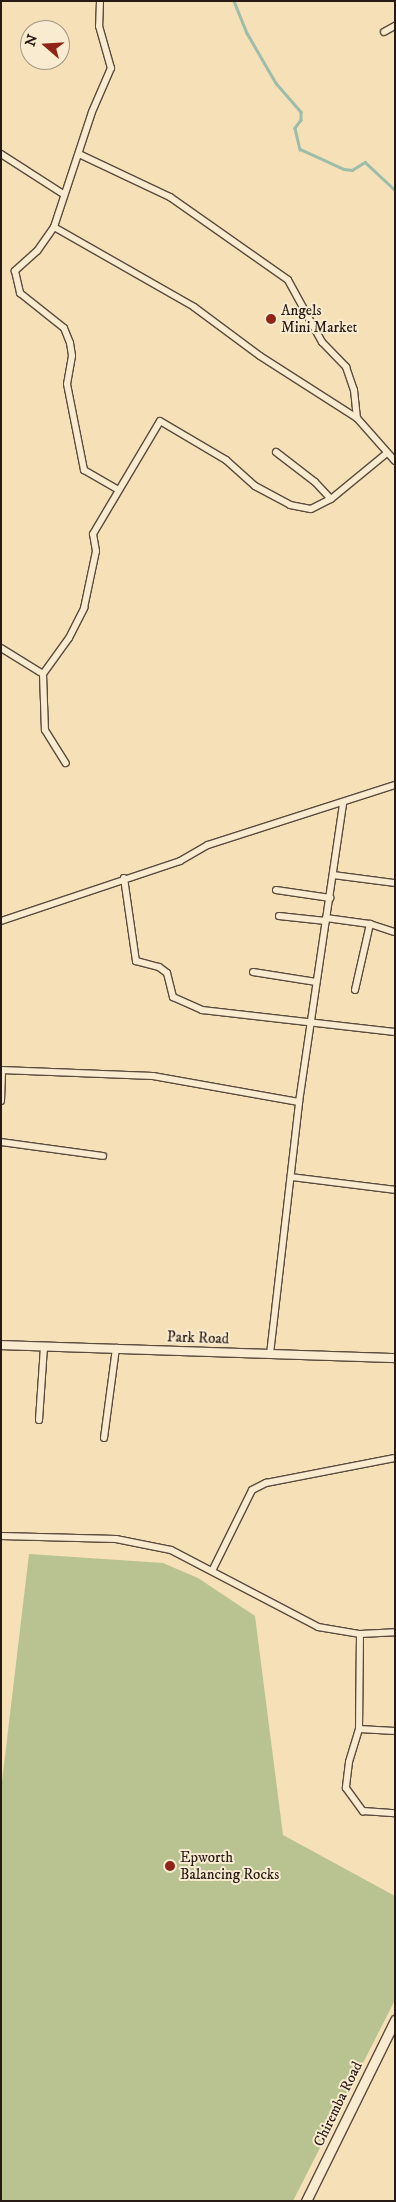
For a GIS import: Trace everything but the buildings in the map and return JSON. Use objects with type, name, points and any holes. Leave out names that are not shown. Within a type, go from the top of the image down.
[{"type":"main road","name":"Chiremba Road","points":[[310,2199],[395,2020]]},
{"type":"street","points":[[100,1],[99,26],[112,68],[92,112],[79,154],[63,194],[54,227],[37,251],[15,271],[20,293],[64,328],[72,356],[67,384],[84,470],[118,490]]},
{"type":"street","points":[[384,32],[395,26]]},
{"type":"street","points":[[1,154],[63,194]]},
{"type":"street","points":[[79,154],[170,197],[288,280],[322,342],[346,367],[354,390],[358,418]]},
{"type":"street","points":[[54,227],[194,307],[260,356],[358,418],[395,461]]},
{"type":"street","points":[[66,763],[46,730],[43,674],[82,614],[96,551],[93,534],[160,420],[226,460],[255,486],[290,506],[311,509],[331,499],[387,453]]},
{"type":"street","points":[[276,452],[315,482],[331,499]]},
{"type":"street","points":[[1,648],[43,674]]},
{"type":"street","points":[[1,921],[124,878],[180,861],[208,846],[395,785]]},
{"type":"street","points":[[270,1354],[299,1102],[343,803]]},
{"type":"street","points":[[333,875],[395,883]]},
{"type":"street","points":[[124,878],[136,961],[159,967],[167,973],[173,997],[202,1010],[310,1024],[395,1032]]},
{"type":"street","points":[[276,890],[330,898]]},
{"type":"street","points":[[279,916],[370,924],[395,932]]},
{"type":"street","points":[[355,990],[370,924]]},
{"type":"street","points":[[253,972],[316,982]]},
{"type":"street","points":[[1,1101],[2,1070],[148,1076],[299,1102]]},
{"type":"street","points":[[1,1142],[103,1156]]},
{"type":"street","points":[[291,1177],[395,1190]]},
{"type":"street","name":"Park Road","points":[[1,1345],[395,1358]]},
{"type":"street","points":[[39,1420],[44,1346]]},
{"type":"street","points":[[104,1438],[116,1348]]},
{"type":"street","points":[[212,1571],[252,1490],[266,1483],[395,1458]]},
{"type":"street","points":[[1,1536],[116,1539],[171,1550],[212,1571],[266,1603],[318,1627],[360,1634],[395,1632]]},
{"type":"street","points":[[360,1634],[359,1729],[348,1762],[346,1788],[363,1811],[395,1813]]},
{"type":"street","points":[[359,1729],[395,1731]]},
{"type":"green space","name":"Epworth Balancing Rocks","points":[[29,1554],[163,1563],[198,1578],[255,1616],[283,1835],[395,1896],[395,2000],[293,2201],[1,2201],[1,1790]]},
{"type":"waterway","points":[[234,1],[247,33],[276,83],[301,112],[301,120],[295,128],[300,149],[344,169],[352,170],[365,162],[395,190]]},
{"type":"place","name":"Angels Mini Market","points":[[271,319]]},
{"type":"place","name":"Epworth Balancing Rocks","points":[[170,1866]]}]
